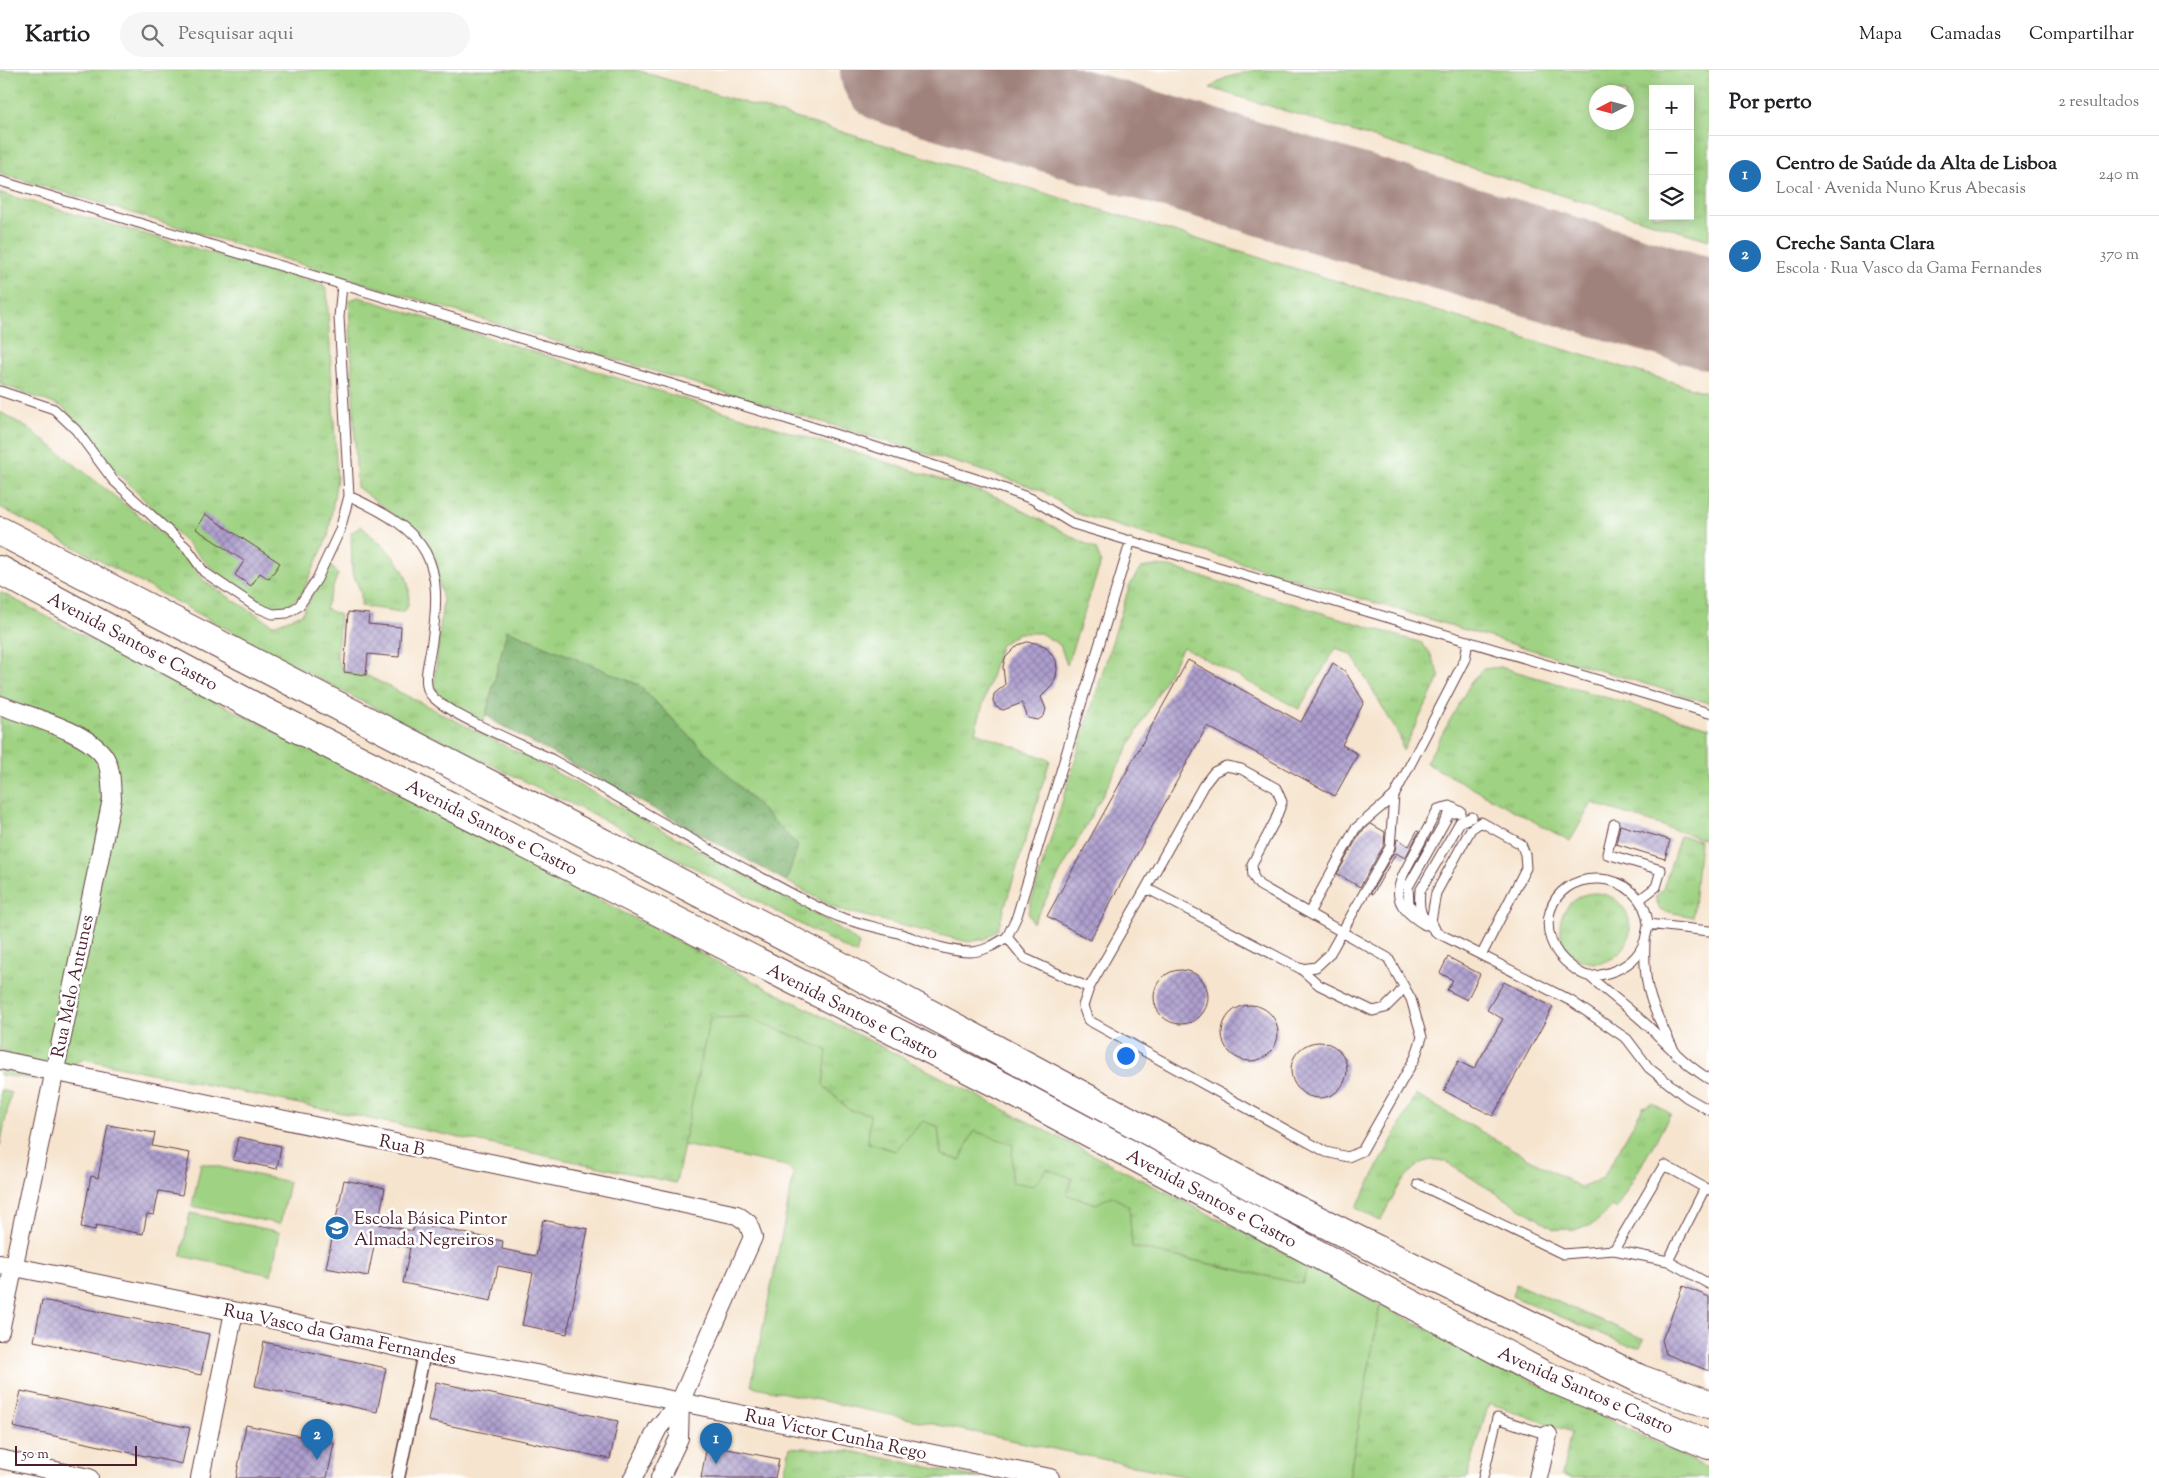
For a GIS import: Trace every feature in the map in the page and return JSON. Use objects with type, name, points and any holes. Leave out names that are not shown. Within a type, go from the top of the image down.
[{"type":"main road","name":"Avenida Santos e Castro","points":[[0,532],[837,964],[1274,1200],[1640,1378],[1709,1404]]},
{"type":"main road","name":"Avenida Santos e Castro","points":[[0,570],[261,710],[1004,1087],[1542,1374],[1709,1445]]},
{"type":"street","name":"Rua Melo Antunes","points":[[0,705],[78,734],[93,744],[105,758],[110,776],[112,799],[54,1071],[7,1266],[0,1331]]},
{"type":"street","name":"Rua B","points":[[0,1060],[737,1216],[748,1222],[753,1237],[680,1402]]},
{"type":"street","name":"Rua Vasco da Gama Fernandes","points":[[7,1266],[424,1353],[680,1402]]},
{"type":"street","points":[[200,1478],[234,1312]]},
{"type":"street","points":[[398,1478],[424,1353]]},
{"type":"street","points":[[633,1478],[658,1428],[680,1402]]},
{"type":"street","points":[[660,1478],[679,1438],[680,1402]]},
{"type":"street","name":"Rua Victor Cunha Rego","points":[[680,1402],[1050,1478]]},
{"type":"street","points":[[1538,1478],[1548,1435]]},
{"type":"street","points":[[0,1459],[89,1478]]},
{"type":"lane","points":[[0,180],[342,285],[787,418],[989,482],[1032,499],[1073,524],[1709,713]]},
{"type":"lane","points":[[0,391],[54,409],[76,430],[113,480],[187,548],[204,572],[256,608],[273,614],[287,613],[298,606],[317,579],[340,530],[348,496],[339,317],[342,285]]},
{"type":"lane","points":[[348,496],[380,510],[406,527],[426,550],[434,574],[436,603],[426,673],[428,691],[439,703],[551,759],[709,851],[837,916],[942,946],[970,952],[992,947],[1007,938],[1017,916],[1131,540]]},
{"type":"lane","points":[[1309,913],[1355,829],[1394,796],[1465,659],[1468,641]]},
{"type":"lane","points":[[1226,766],[1241,769],[1276,788],[1282,802],[1275,821],[1252,864],[1253,876],[1259,885],[1309,913],[1388,958],[1411,1000],[1422,1037],[1415,1058],[1362,1151],[1348,1157],[1326,1152],[1088,1020],[1083,1006],[1089,988],[1203,786],[1214,772],[1226,766]]},
{"type":"lane","points":[[1301,969],[1316,967],[1329,955],[1390,846],[1394,796]]},
{"type":"lane","points":[[1482,954],[1526,868],[1525,854],[1521,844],[1472,817],[1461,812],[1449,814],[1408,887],[1409,903],[1417,920],[1436,932],[1571,1001],[1627,1039],[1649,1068],[1686,1097],[1709,1110]]},
{"type":"lane","points":[[1436,932],[1422,918],[1419,904],[1420,891],[1460,822],[1472,817]]},
{"type":"lane","points":[[1436,932],[1431,921],[1436,893],[1471,829],[1481,822]]},
{"type":"lane","points":[[1614,824],[1606,854],[1660,870],[1656,887],[1639,900]]},
{"type":"lane","points":[[1589,976],[1612,971],[1630,963],[1640,953],[1645,940],[1648,924],[1639,900],[1625,886],[1610,879],[1590,878],[1562,891],[1550,911],[1548,925],[1550,942],[1561,959],[1580,973],[1589,976],[1647,1025],[1676,1054],[1697,1072],[1709,1079]]},
{"type":"lane","points":[[1146,888],[1301,969],[1319,985],[1373,1011],[1385,1008],[1404,986]]},
{"type":"lane","points":[[1648,924],[1709,931]]},
{"type":"lane","points":[[1007,938],[1024,958],[1089,988]]},
{"type":"lane","points":[[1645,940],[1645,968],[1651,999],[1676,1054]]},
{"type":"lane","points":[[1614,1250],[1664,1165],[1707,1189],[1668,1261]]},
{"type":"lane","points":[[1418,1184],[1563,1254],[1614,1250],[1668,1261],[1709,1284]]},
{"type":"lane","points":[[1483,1478],[1496,1418],[1548,1435]]},
{"type":"green space","points":[[0,70],[636,70],[1709,393],[1709,703],[1075,513],[1041,490],[987,472],[0,173]]},
{"type":"green space","points":[[1254,70],[1709,70],[1709,240],[1210,88],[1225,78]]},
{"type":"green space","points":[[0,193],[324,285],[327,292],[337,478],[328,537],[301,595],[288,605],[274,611],[220,577],[106,461],[63,407],[0,384]]},
{"type":"green space","points":[[359,297],[997,497],[1096,549],[1101,562],[1067,665],[1060,645],[1040,633],[1018,633],[1000,646],[975,732],[1050,760],[998,929],[985,939],[968,942],[837,909],[786,881],[798,846],[639,685],[507,630],[486,715],[482,722],[440,697],[434,686],[443,600],[432,556],[423,537],[357,487],[349,300]]},
{"type":"green space","points":[[0,412],[31,430],[176,545],[205,582],[273,625],[302,614],[329,564],[338,574],[325,609],[340,615],[337,658],[335,655],[344,672],[366,675],[531,759],[822,917],[859,943],[856,954],[616,826],[357,699],[0,507]]},
{"type":"green space","points":[[361,526],[389,552],[404,571],[408,582],[409,595],[407,608],[401,612],[361,606],[361,592],[352,572],[351,533]]},
{"type":"green space","points":[[1170,567],[1422,643],[1431,655],[1440,676],[1403,751],[1400,737],[1352,655],[1336,648],[1299,709],[1183,647],[1033,923],[1028,912],[1130,584],[1141,568]]},
{"type":"green space","points":[[0,592],[78,633],[358,772],[757,983],[1308,1265],[1302,1284],[1132,1247],[1096,1204],[1011,1182],[974,1132],[960,1160],[941,1155],[938,1128],[895,1151],[867,1142],[849,1110],[823,1085],[710,1018],[676,1183],[84,1059],[40,1080],[0,1075]]},
{"type":"green space","points":[[507,630],[639,685],[798,846],[786,881],[497,723],[486,715]]},
{"type":"green space","points":[[1500,667],[1709,727],[1709,841],[1592,803],[1570,841],[1426,763],[1473,679],[1483,669]]},
{"type":"green space","points":[[1680,836],[1700,840],[1693,917],[1660,910],[1655,897],[1663,889]]},
{"type":"green space","points":[[1602,893],[1615,899],[1624,908],[1628,914],[1630,928],[1628,942],[1620,953],[1609,961],[1588,963],[1581,961],[1570,953],[1562,942],[1560,921],[1562,914],[1570,903],[1581,895]]},
{"type":"green space","points":[[748,1017],[827,1050],[823,1085],[849,1110],[870,1114],[868,1143],[895,1151],[923,1121],[938,1127],[941,1155],[960,1160],[974,1131],[1013,1144],[1011,1182],[1033,1186],[1047,1169],[1072,1178],[1067,1195],[1096,1204],[1111,1196],[1129,1206],[1132,1247],[1302,1284],[1308,1265],[1380,1305],[1349,1478],[1193,1478],[751,1386],[794,1174],[786,1166],[683,1145],[710,1018]]},
{"type":"green space","points":[[0,1090],[11,1093],[0,1146]]},
{"type":"green space","points":[[1416,1095],[1580,1187],[1603,1178],[1643,1107],[1652,1103],[1671,1114],[1616,1209],[1612,1206],[1600,1219],[1587,1226],[1572,1229],[1554,1229],[1444,1161],[1432,1160],[1422,1163],[1404,1179],[1380,1221],[1356,1208]]},
{"type":"green space","points":[[201,1163],[289,1182],[280,1224],[192,1206]]},
{"type":"green space","points":[[190,1213],[280,1232],[271,1275],[181,1256]]},
{"type":"green space","points":[[1516,1284],[1644,1339],[1640,1347],[1630,1346],[1512,1296]]},
{"type":"green space","points":[[1380,1305],[1709,1469],[1709,1478],[1572,1478],[1562,1475],[1571,1432],[1489,1403],[1467,1478],[1349,1478]]},
{"type":"green space","points":[[790,1447],[850,1451],[981,1478],[783,1478]]},
{"type":"building","points":[[205,514],[280,563],[269,579],[260,573],[251,586],[235,575],[244,561],[196,529]]},
{"type":"building","points":[[348,612],[369,614],[368,624],[401,627],[399,657],[368,654],[366,675],[344,672]]},
{"type":"building","points":[[1027,642],[1045,646],[1056,660],[1056,677],[1052,686],[1041,697],[1046,709],[1044,716],[1038,720],[1028,718],[1022,703],[1003,710],[996,707],[993,701],[994,694],[1005,685],[1003,667],[1005,658],[1018,645]]},
{"type":"building","points":[[1188,660],[1301,722],[1333,663],[1345,671],[1364,702],[1342,745],[1358,754],[1335,796],[1207,726],[1090,940],[1047,916]]},
{"type":"building","points":[[1371,824],[1385,832],[1384,845],[1360,887],[1337,874],[1360,833]]},
{"type":"building","points":[[1620,825],[1670,840],[1665,859],[1616,844]]},
{"type":"building","points":[[1417,831],[1419,832],[1405,858],[1396,853],[1373,894],[1371,893],[1395,850],[1397,839],[1409,846]]},
{"type":"building","points":[[1448,957],[1480,974],[1467,1000],[1447,990],[1453,980],[1440,973]]},
{"type":"building","points":[[1176,970],[1186,970],[1196,974],[1204,982],[1208,997],[1204,1012],[1196,1020],[1186,1024],[1176,1024],[1166,1020],[1158,1012],[1154,1002],[1154,992],[1158,982],[1166,974]]},
{"type":"building","points":[[1504,982],[1553,1007],[1493,1116],[1444,1091],[1458,1061],[1474,1069],[1503,1019],[1487,1010]]},
{"type":"building","points":[[1250,1005],[1261,1007],[1270,1013],[1276,1022],[1278,1033],[1276,1044],[1270,1053],[1261,1059],[1250,1061],[1239,1059],[1230,1053],[1224,1044],[1222,1033],[1224,1022],[1230,1013],[1239,1007]]},
{"type":"building","points":[[1313,1042],[1325,1042],[1335,1046],[1343,1054],[1347,1070],[1343,1086],[1335,1094],[1325,1098],[1313,1098],[1303,1094],[1295,1086],[1291,1076],[1291,1064],[1295,1054],[1303,1046]]},
{"type":"building","points":[[108,1125],[155,1133],[152,1146],[190,1153],[182,1195],[159,1191],[154,1215],[147,1214],[143,1234],[96,1225],[95,1230],[81,1227],[91,1176],[98,1178]]},
{"type":"building","points":[[238,1137],[281,1146],[277,1169],[233,1160]]},
{"type":"building","points":[[344,1180],[385,1188],[378,1224],[413,1231],[415,1223],[503,1241],[502,1249],[536,1256],[543,1220],[588,1229],[567,1334],[522,1325],[533,1273],[498,1266],[491,1301],[403,1283],[410,1248],[375,1241],[368,1276],[326,1268]]},
{"type":"building","points":[[1683,1286],[1709,1297],[1709,1371],[1666,1354],[1662,1340]]},
{"type":"building","points":[[42,1300],[209,1334],[201,1375],[34,1341]]},
{"type":"building","points":[[264,1342],[386,1368],[377,1412],[255,1386]]},
{"type":"building","points":[[436,1382],[618,1421],[610,1459],[428,1421]]},
{"type":"building","points":[[21,1391],[190,1428],[182,1464],[13,1427]]},
{"type":"building","points":[[246,1425],[334,1443],[327,1478],[236,1478]]},
{"type":"building","points":[[707,1445],[779,1459],[775,1478],[701,1478]]},
{"type":"runway","points":[[895,70],[1709,314]]},
{"type":"place","name":"Escola Básica Pintor Almada Negreiros","points":[[337,1228]]},
{"type":"place","name":"Creche Santa Clara","points":[[317,1460]]},
{"type":"place","name":"Centro de Saúde da Alta de Lisboa","points":[[716,1464]]}]
